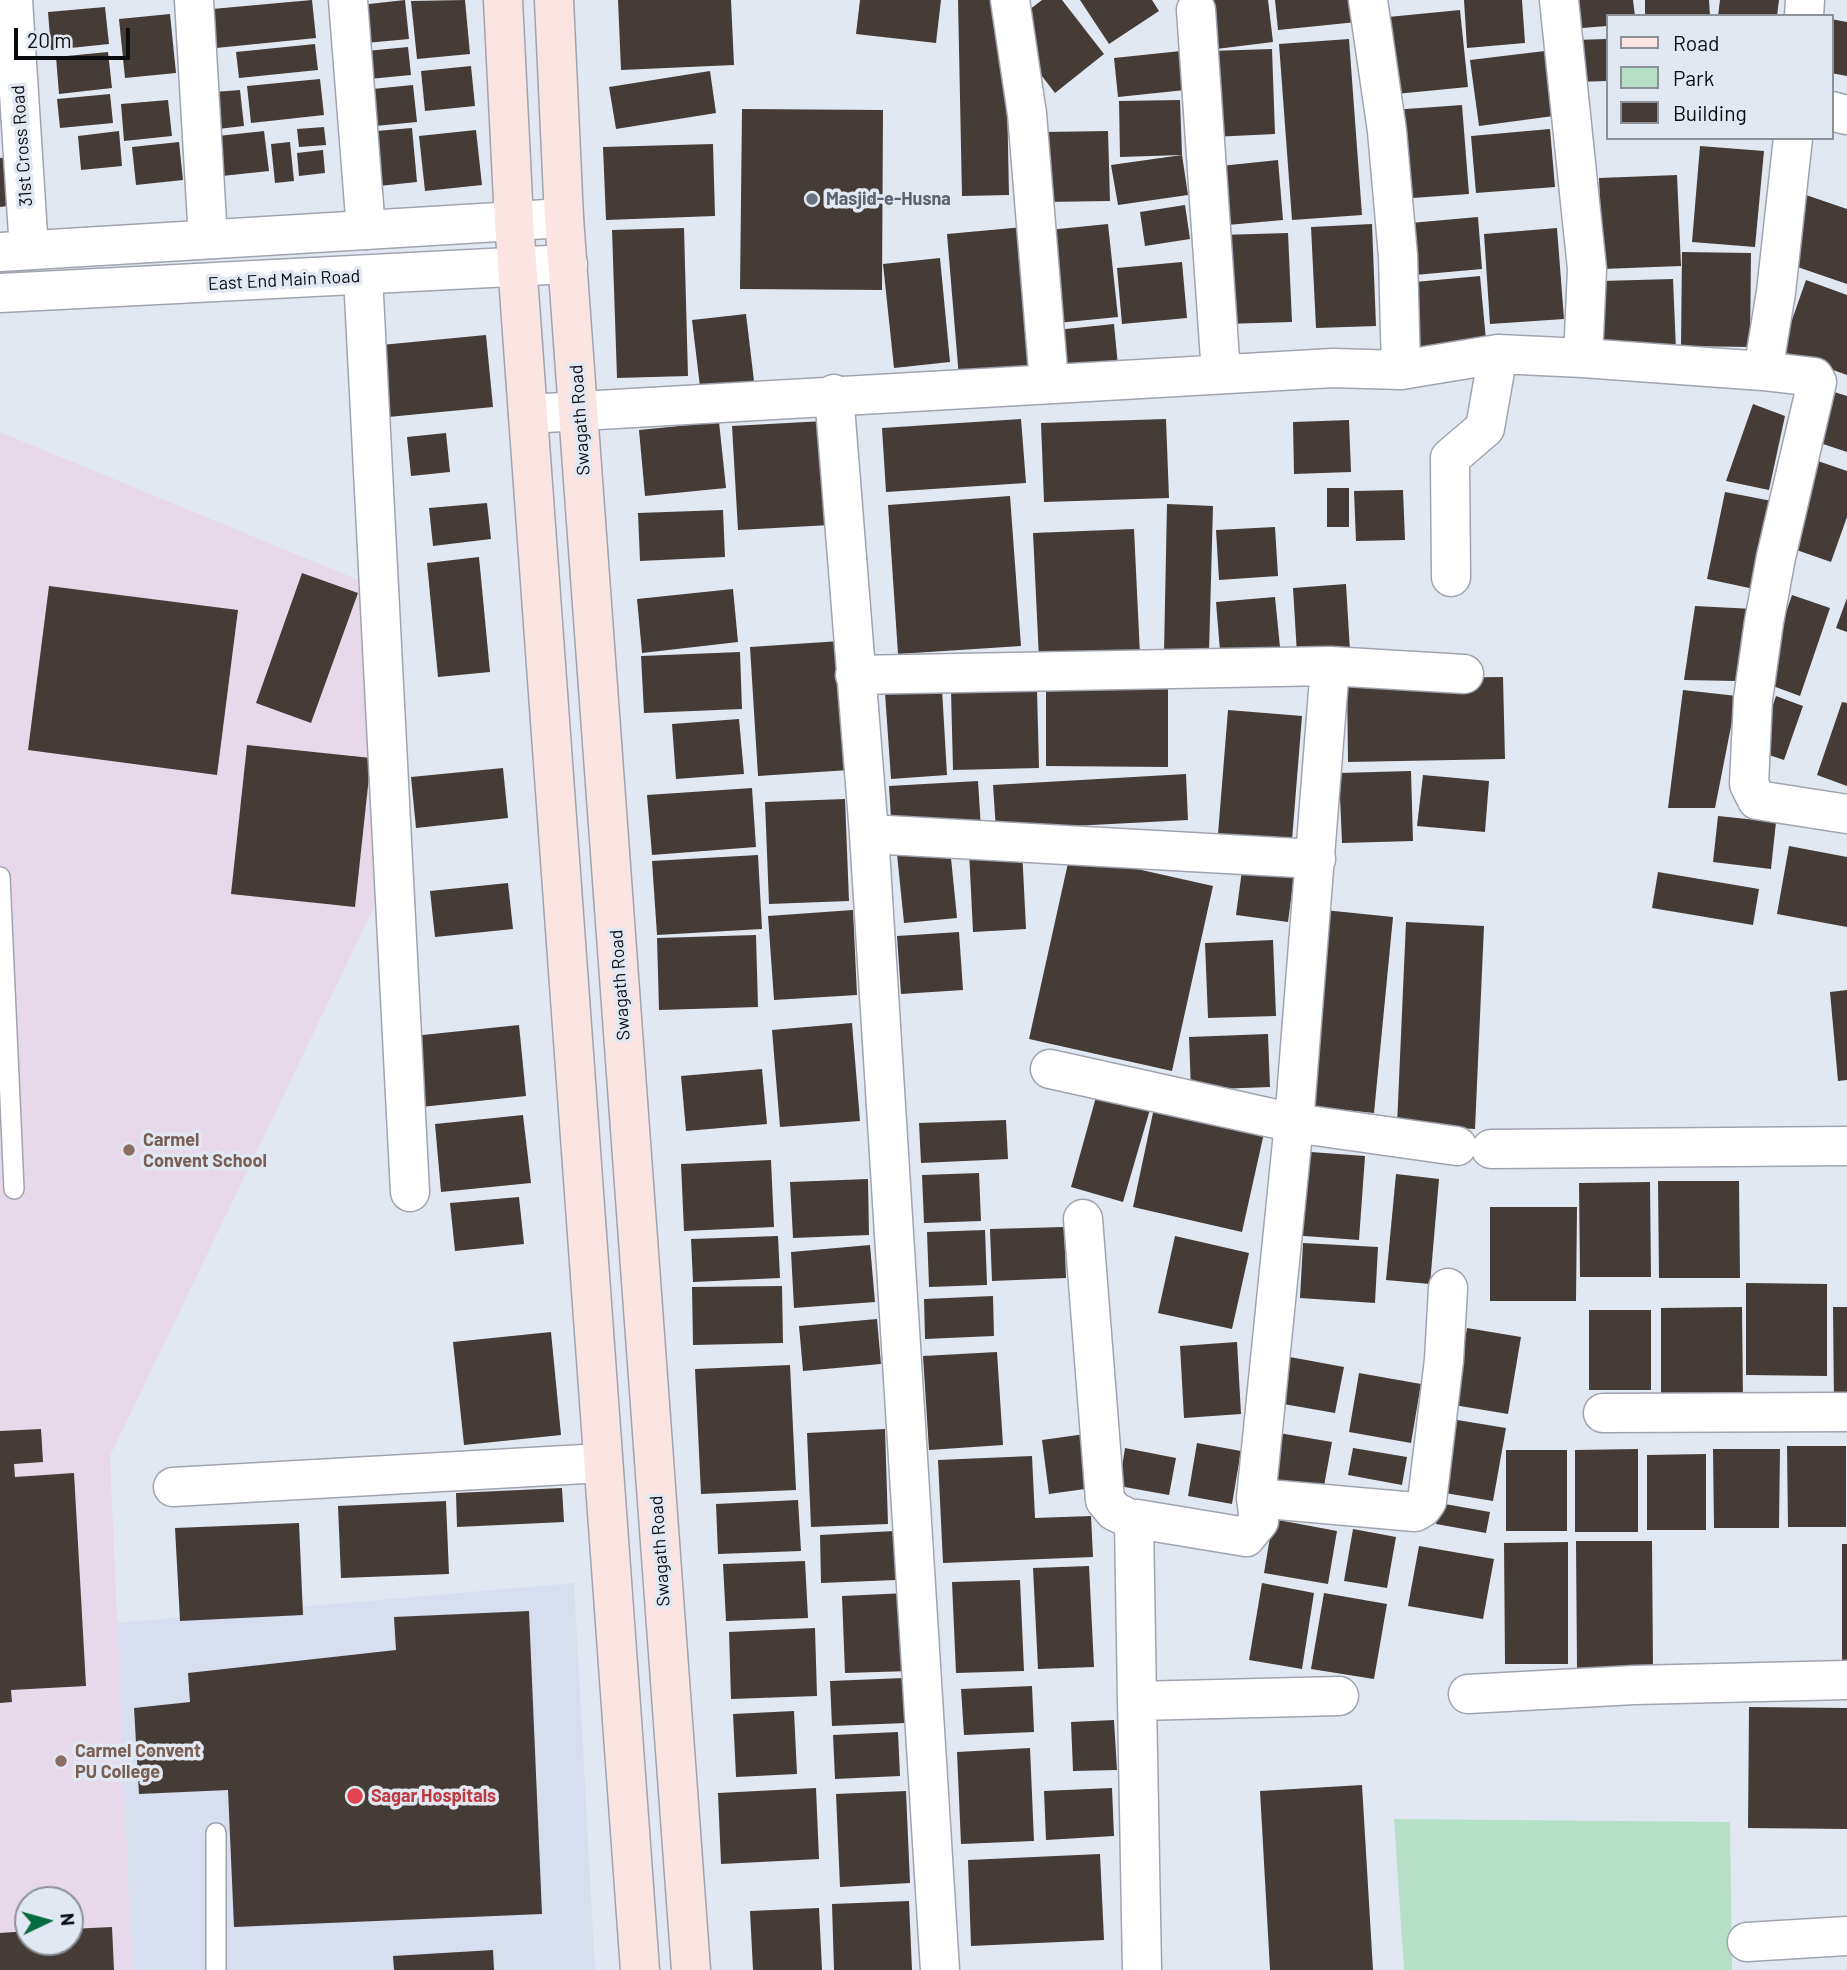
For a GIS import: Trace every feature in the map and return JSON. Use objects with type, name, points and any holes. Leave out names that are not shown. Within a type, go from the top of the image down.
[{"type":"main road","points":[[503,0],[514,221],[640,1970]]},
{"type":"main road","name":"Swagath Road","points":[[554,0],[564,218],[691,1970]]},
{"type":"main road","points":[[685,1970],[691,1970]]},
{"type":"street","name":"31st Cross Road","points":[[13,0],[15,251]]},
{"type":"street","points":[[194,0],[208,239]]},
{"type":"street","points":[[348,0],[366,230]]},
{"type":"street","points":[[1010,0],[1027,114],[1049,383]]},
{"type":"street","points":[[1368,0],[1387,131],[1398,256],[1401,370]]},
{"type":"street","points":[[1559,0],[1587,269],[1583,358]]},
{"type":"street","points":[[1196,10],[1221,374]]},
{"type":"street","points":[[1763,371],[1793,140]]},
{"type":"street","points":[[15,251],[564,218]]},
{"type":"street","name":"East End Main Road","points":[[0,293],[518,269],[568,264]]},
{"type":"street","points":[[363,276],[410,1192]]},
{"type":"street","points":[[1451,577],[1450,458],[1485,428],[1498,354]]},
{"type":"street","points":[[528,414],[834,394],[1333,368],[1401,370],[1498,354],[1763,371],[1814,377],[1817,382],[1776,557],[1764,622],[1754,699],[1749,784],[1757,800],[1847,814]]},
{"type":"street","points":[[834,394],[869,834],[940,1970]]},
{"type":"street","points":[[855,675],[1330,666],[1464,674]]},
{"type":"street","points":[[1083,1219],[1105,1500],[1114,1511],[1134,1521],[1138,1519],[1246,1537],[1259,1521],[1256,1498],[1294,1122],[1330,666]]},
{"type":"street","points":[[869,834],[1316,859]]},
{"type":"street","points":[[1050,1069],[1294,1122],[1474,1148],[1847,1146]]},
{"type":"street","points":[[1256,1498],[1415,1512],[1422,1508],[1427,1502],[1444,1360],[1448,1288]]},
{"type":"street","points":[[1604,1413],[1847,1412]]},
{"type":"street","points":[[173,1487],[602,1463]]},
{"type":"street","points":[[1134,1521],[1142,1970]]},
{"type":"street","points":[[1468,1694],[1648,1684],[1847,1680]]},
{"type":"street","points":[[1137,1701],[1339,1696]]},
{"type":"street","points":[[1747,1942],[1847,1936]]},
{"type":"lane","points":[[0,877],[14,1189]]},
{"type":"lane","points":[[216,1833],[216,1970]]},
{"type":"shaded area","name":"Carmel Convent School","points":[[0,432],[368,584],[378,899],[110,1456],[132,1970],[0,1970]]},
{"type":"shaded area","name":"Sagar Hospitals","points":[[574,1583],[595,1970],[132,1970],[116,1623]]},
{"type":"green space","points":[[1394,1819],[1730,1822],[1732,1970],[1404,1970]]},
{"type":"building","points":[[312,0],[316,38],[216,48],[212,9]]},
{"type":"building","points":[[405,0],[409,39],[355,44],[351,6]]},
{"type":"building","points":[[465,0],[470,54],[417,59],[411,1]]},
{"type":"building","points":[[618,0],[731,0],[734,65],[621,70]]},
{"type":"building","points":[[860,0],[941,0],[936,43],[856,34]]},
{"type":"building","points":[[958,0],[1005,0],[1009,195],[962,196]]},
{"type":"building","points":[[1042,0],[1062,0],[1104,54],[1055,93],[1028,58],[1029,10]]},
{"type":"building","points":[[1080,0],[1152,0],[1159,11],[1109,44]]},
{"type":"building","points":[[1202,0],[1268,0],[1273,42],[1208,50]]},
{"type":"building","points":[[1275,0],[1355,0],[1357,22],[1278,30]]},
{"type":"building","points":[[1464,0],[1522,0],[1525,43],[1467,48]]},
{"type":"building","points":[[1579,0],[1633,0],[1635,14],[1605,14],[1605,26],[1582,28]]},
{"type":"building","points":[[1645,0],[1709,0],[1710,14],[1645,14]]},
{"type":"building","points":[[1720,0],[1779,0],[1777,14],[1718,14]]},
{"type":"building","points":[[105,7],[109,44],[51,50],[48,12]]},
{"type":"building","points":[[1460,10],[1468,87],[1396,94],[1388,17]]},
{"type":"building","points":[[170,14],[176,73],[125,78],[119,19]]},
{"type":"building","points":[[1833,19],[1847,22],[1847,76],[1833,73]]},
{"type":"building","points":[[1349,39],[1362,215],[1292,220],[1279,44]]},
{"type":"building","points":[[1605,39],[1605,81],[1575,82],[1573,40]]},
{"type":"building","points":[[315,44],[318,70],[239,78],[236,52]]},
{"type":"building","points":[[408,47],[411,75],[359,80],[356,52]]},
{"type":"building","points":[[1272,49],[1275,134],[1212,137],[1209,51]]},
{"type":"building","points":[[1553,50],[1561,115],[1479,126],[1470,60]]},
{"type":"building","points":[[1181,51],[1185,90],[1118,97],[1114,58]]},
{"type":"building","points":[[108,52],[112,88],[59,94],[56,57]]},
{"type":"building","points":[[471,66],[475,106],[425,111],[421,71]]},
{"type":"building","points":[[710,71],[716,113],[616,129],[609,87]]},
{"type":"building","points":[[320,79],[324,115],[251,123],[247,86]]},
{"type":"building","points":[[413,85],[417,122],[365,127],[362,90]]},
{"type":"building","points":[[240,90],[244,126],[218,129],[214,92]]},
{"type":"building","points":[[110,94],[113,123],[60,128],[57,99]]},
{"type":"building","points":[[168,100],[172,136],[124,141],[121,104]]},
{"type":"building","points":[[1180,100],[1182,155],[1120,157],[1119,101]]},
{"type":"building","points":[[1462,105],[1469,194],[1398,199],[1392,110]]},
{"type":"building","name":"Masjid-e-Husna","points":[[742,109],[883,110],[882,290],[740,289]]},
{"type":"building","points":[[324,127],[326,145],[299,147],[297,129]]},
{"type":"building","points":[[412,128],[417,182],[369,187],[364,132]]},
{"type":"building","points":[[1550,129],[1555,187],[1476,193],[1471,136]]},
{"type":"building","points":[[476,130],[482,185],[425,191],[419,136]]},
{"type":"building","points":[[119,131],[122,166],[81,170],[78,136]]},
{"type":"building","points":[[264,131],[269,171],[222,176],[218,136]]},
{"type":"building","points":[[1108,131],[1110,201],[1045,202],[1044,132]]},
{"type":"building","points":[[179,142],[183,180],[136,185],[132,147]]},
{"type":"building","points":[[290,142],[294,181],[275,183],[271,144]]},
{"type":"building","points":[[713,144],[715,216],[606,220],[603,147]]},
{"type":"building","points":[[1700,146],[1764,151],[1755,247],[1692,242]]},
{"type":"building","points":[[323,150],[325,173],[299,176],[297,153]]},
{"type":"building","points":[[1182,155],[1188,195],[1118,205],[1111,165]]},
{"type":"building","points":[[18,156],[23,204],[0,207],[0,158]]},
{"type":"building","points":[[1278,160],[1283,220],[1216,226],[1211,167]]},
{"type":"building","points":[[1677,175],[1681,266],[1603,269],[1599,178]]},
{"type":"building","points":[[1806,195],[1847,209],[1847,284],[1783,262]]},
{"type":"building","points":[[1185,205],[1190,239],[1145,246],[1140,212]]},
{"type":"building","points":[[1478,217],[1482,269],[1415,275],[1410,223]]},
{"type":"building","points":[[1108,224],[1118,317],[1047,324],[1038,231]]},
{"type":"building","points":[[1372,224],[1376,326],[1316,328],[1311,227]]},
{"type":"building","points":[[1024,227],[1036,372],[959,378],[947,234]]},
{"type":"building","points":[[684,228],[688,376],[617,378],[612,230]]},
{"type":"building","points":[[1557,228],[1564,319],[1490,324],[1484,234]]},
{"type":"building","points":[[1288,233],[1292,322],[1224,324],[1220,235]]},
{"type":"building","points":[[1682,252],[1751,253],[1750,347],[1681,346]]},
{"type":"building","points":[[940,258],[950,362],[894,368],[883,264]]},
{"type":"building","points":[[1182,262],[1187,318],[1122,324],[1117,268]]},
{"type":"building","points":[[1480,276],[1486,340],[1411,348],[1404,283]]},
{"type":"building","points":[[1673,279],[1676,350],[1604,353],[1601,281]]},
{"type":"building","points":[[1806,280],[1847,295],[1847,375],[1781,351]]},
{"type":"building","points":[[746,314],[754,381],[700,387],[692,320]]},
{"type":"building","points":[[1114,324],[1118,366],[1061,371],[1056,330]]},
{"type":"building","points":[[486,335],[493,407],[388,417],[381,345]]},
{"type":"building","points":[[1831,391],[1847,396],[1847,452],[1814,441]]},
{"type":"building","points":[[1753,404],[1785,416],[1769,490],[1726,481]]},
{"type":"building","points":[[1021,419],[1026,483],[886,492],[882,428]]},
{"type":"building","points":[[1166,419],[1169,498],[1044,502],[1041,423]]},
{"type":"building","points":[[1349,420],[1351,472],[1294,474],[1293,422]]},
{"type":"building","points":[[824,421],[830,525],[738,530],[732,426]]},
{"type":"building","points":[[719,422],[726,488],[645,496],[639,430]]},
{"type":"building","points":[[446,433],[450,472],[411,476],[407,437]]},
{"type":"building","points":[[1812,459],[1847,471],[1847,517],[1831,562],[1782,545]]},
{"type":"building","points":[[1327,488],[1349,488],[1349,527],[1327,527]]},
{"type":"building","points":[[1403,490],[1405,540],[1356,541],[1354,491]]},
{"type":"building","points":[[1725,492],[1772,501],[1754,589],[1707,579]]},
{"type":"building","points":[[1010,496],[1021,646],[898,654],[888,505]]},
{"type":"building","points":[[487,503],[491,539],[433,546],[429,508]]},
{"type":"building","points":[[1167,504],[1213,506],[1209,653],[1164,652]]},
{"type":"building","points":[[723,510],[725,557],[640,561],[638,513]]},
{"type":"building","points":[[1275,527],[1278,576],[1219,580],[1216,530]]},
{"type":"building","points":[[1134,529],[1140,655],[1039,659],[1033,533]]},
{"type":"building","points":[[479,557],[490,672],[438,677],[427,563]]},
{"type":"building","points":[[302,573],[358,593],[311,723],[256,703]]},
{"type":"building","points":[[1346,584],[1350,651],[1297,654],[1293,588]]},
{"type":"building","points":[[49,586],[238,610],[217,775],[28,750]]},
{"type":"building","points":[[733,589],[738,642],[642,653],[637,599]]},
{"type":"building","points":[[1792,595],[1830,608],[1800,696],[1762,682]]},
{"type":"building","points":[[1275,597],[1281,657],[1221,663],[1216,602]]},
{"type":"building","points":[[1847,598],[1847,632],[1836,628]]},
{"type":"building","points":[[1695,606],[1754,609],[1736,681],[1684,680]]},
{"type":"building","points":[[840,641],[849,770],[758,776],[750,647]]},
{"type":"building","points":[[740,652],[742,709],[644,713],[641,656]]},
{"type":"building","points":[[1503,677],[1505,759],[1348,762],[1347,679]]},
{"type":"building","points":[[1046,684],[1168,684],[1168,767],[1046,766]]},
{"type":"building","points":[[942,689],[947,775],[891,779],[885,693]]},
{"type":"building","points":[[1037,689],[1039,768],[953,770],[951,691]]},
{"type":"building","points":[[1683,690],[1737,696],[1715,808],[1668,808]]},
{"type":"building","points":[[1776,696],[1803,706],[1784,760],[1757,751]]},
{"type":"building","points":[[1842,702],[1847,703],[1847,786],[1817,775]]},
{"type":"building","points":[[1228,710],[1302,716],[1292,840],[1218,834]]},
{"type":"building","points":[[739,719],[744,774],[676,779],[672,724]]},
{"type":"building","points":[[247,745],[371,758],[355,907],[231,894]]},
{"type":"building","points":[[503,768],[508,818],[416,828],[411,777]]},
{"type":"building","points":[[1411,771],[1413,841],[1342,843],[1339,773]]},
{"type":"building","points":[[1186,774],[1188,820],[996,830],[993,785]]},
{"type":"building","points":[[1423,775],[1489,781],[1485,832],[1417,826]]},
{"type":"building","points":[[978,781],[981,829],[892,835],[889,786]]},
{"type":"building","points":[[752,788],[756,847],[652,855],[647,795]]},
{"type":"building","points":[[845,799],[849,901],[769,904],[765,802]]},
{"type":"building","points":[[1718,816],[1776,822],[1771,869],[1713,862]]},
{"type":"building","points":[[1789,846],[1847,857],[1847,927],[1777,914]]},
{"type":"building","points":[[950,848],[957,918],[904,923],[897,854]]},
{"type":"building","points":[[1022,849],[1026,929],[973,932],[969,851]]},
{"type":"building","points":[[1070,854],[1213,886],[1172,1071],[1029,1039]]},
{"type":"building","points":[[758,855],[762,929],[657,935],[652,861]]},
{"type":"building","points":[[1242,870],[1294,877],[1288,922],[1236,915]]},
{"type":"building","points":[[1658,872],[1759,889],[1753,925],[1652,908]]},
{"type":"building","points":[[508,883],[513,929],[435,937],[430,891]]},
{"type":"building","points":[[853,910],[857,995],[774,1000],[768,916]]},
{"type":"building","points":[[1324,910],[1393,917],[1374,1113],[1305,1106]]},
{"type":"building","points":[[1406,922],[1484,926],[1475,1129],[1397,1125]]},
{"type":"building","points":[[959,932],[963,990],[901,994],[897,936]]},
{"type":"building","points":[[756,935],[758,1007],[659,1010],[657,938]]},
{"type":"building","points":[[1273,940],[1276,1016],[1208,1018],[1205,943]]},
{"type":"building","points":[[1847,990],[1847,1080],[1838,1081],[1830,992]]},
{"type":"building","points":[[852,1023],[860,1121],[780,1127],[772,1030]]},
{"type":"building","points":[[519,1025],[526,1096],[421,1107],[413,1036]]},
{"type":"building","points":[[1268,1034],[1270,1087],[1191,1090],[1189,1037]]},
{"type":"building","points":[[762,1069],[767,1124],[686,1131],[681,1076]]},
{"type":"building","points":[[1098,1090],[1151,1106],[1123,1202],[1071,1187]]},
{"type":"building","points":[[1154,1108],[1264,1133],[1242,1232],[1133,1207]]},
{"type":"building","points":[[523,1115],[531,1183],[441,1192],[435,1124]]},
{"type":"building","points":[[1006,1120],[1008,1159],[921,1163],[919,1123]]},
{"type":"building","points":[[1297,1151],[1365,1156],[1359,1240],[1291,1235]]},
{"type":"building","points":[[771,1160],[774,1227],[684,1231],[681,1164]]},
{"type":"building","points":[[979,1173],[981,1221],[924,1223],[922,1175]]},
{"type":"building","points":[[1396,1174],[1439,1179],[1430,1284],[1386,1280]]},
{"type":"building","points":[[868,1179],[869,1235],[793,1238],[790,1182]]},
{"type":"building","points":[[1658,1181],[1739,1181],[1740,1278],[1659,1278]]},
{"type":"building","points":[[1650,1182],[1651,1277],[1580,1277],[1579,1183]]},
{"type":"building","points":[[519,1197],[524,1244],[455,1251],[450,1203]]},
{"type":"building","points":[[1490,1207],[1577,1207],[1576,1301],[1490,1301]]},
{"type":"building","points":[[1064,1227],[1066,1278],[992,1281],[990,1229]]},
{"type":"building","points":[[985,1230],[987,1285],[929,1287],[927,1232]]},
{"type":"building","points":[[778,1236],[780,1278],[693,1282],[691,1239]]},
{"type":"building","points":[[1175,1236],[1249,1253],[1232,1329],[1158,1313]]},
{"type":"building","points":[[1303,1243],[1378,1247],[1375,1303],[1300,1298]]},
{"type":"building","points":[[870,1245],[875,1302],[794,1308],[791,1252]]},
{"type":"building","points":[[1746,1283],[1827,1284],[1827,1376],[1746,1375]]},
{"type":"building","points":[[782,1286],[783,1343],[693,1345],[692,1287]]},
{"type":"building","points":[[993,1296],[994,1336],[925,1339],[924,1299]]},
{"type":"building","points":[[1742,1307],[1743,1399],[1661,1399],[1661,1308]]},
{"type":"building","points":[[1833,1307],[1847,1307],[1847,1403],[1834,1403]]},
{"type":"building","points":[[1589,1310],[1651,1310],[1651,1390],[1589,1390]]},
{"type":"building","points":[[877,1319],[881,1364],[803,1371],[799,1326]]},
{"type":"building","points":[[1467,1328],[1521,1337],[1508,1414],[1454,1405]]},
{"type":"building","points":[[551,1332],[561,1435],[464,1445],[453,1342]]},
{"type":"building","points":[[1237,1342],[1241,1414],[1184,1418],[1180,1346]]},
{"type":"building","points":[[997,1352],[1003,1445],[929,1450],[923,1356]]},
{"type":"building","points":[[1279,1355],[1344,1367],[1335,1413],[1272,1402]]},
{"type":"building","points":[[790,1365],[796,1490],[701,1494],[695,1369]]},
{"type":"building","points":[[1359,1373],[1421,1384],[1411,1443],[1349,1432]]},
{"type":"building","points":[[1451,1419],[1506,1428],[1493,1501],[1439,1492]]},
{"type":"building","points":[[41,1429],[43,1462],[14,1464],[15,1477],[74,1473],[86,1686],[11,1690],[12,1702],[0,1703],[0,1431]]},
{"type":"building","points":[[885,1429],[888,1524],[811,1527],[807,1433]]},
{"type":"building","points":[[1273,1432],[1332,1442],[1322,1497],[1263,1486]]},
{"type":"building","points":[[1085,1434],[1092,1488],[1049,1494],[1042,1440]]},
{"type":"building","points":[[1197,1443],[1241,1451],[1232,1504],[1188,1496]]},
{"type":"building","points":[[1787,1446],[1846,1446],[1846,1527],[1788,1527]]},
{"type":"building","points":[[1125,1448],[1176,1458],[1169,1495],[1119,1486]]},
{"type":"building","points":[[1353,1448],[1407,1457],[1402,1485],[1348,1475]]},
{"type":"building","points":[[1638,1449],[1638,1532],[1575,1532],[1575,1450]]},
{"type":"building","points":[[1713,1449],[1780,1449],[1779,1528],[1714,1528]]},
{"type":"building","points":[[1506,1450],[1567,1450],[1567,1531],[1506,1531]]},
{"type":"building","points":[[1706,1454],[1706,1530],[1647,1530],[1647,1455]]},
{"type":"building","points":[[1032,1456],[1035,1518],[1091,1516],[1093,1557],[943,1563],[938,1460]]},
{"type":"building","points":[[562,1488],[564,1522],[457,1527],[456,1493]]},
{"type":"building","points":[[798,1500],[801,1551],[718,1554],[716,1504]]},
{"type":"building","points":[[446,1501],[449,1574],[341,1578],[338,1506]]},
{"type":"building","points":[[1439,1503],[1490,1512],[1486,1533],[1436,1524]]},
{"type":"building","points":[[1273,1519],[1337,1531],[1328,1584],[1264,1573]]},
{"type":"building","points":[[299,1523],[303,1615],[180,1621],[175,1528]]},
{"type":"building","points":[[1353,1529],[1396,1537],[1387,1588],[1344,1581]]},
{"type":"building","points":[[894,1531],[896,1580],[821,1583],[820,1535]]},
{"type":"building","points":[[1576,1541],[1652,1541],[1653,1668],[1577,1669]]},
{"type":"building","points":[[1568,1542],[1568,1664],[1505,1664],[1504,1543]]},
{"type":"building","points":[[1842,1544],[1847,1544],[1847,1665],[1842,1665]]},
{"type":"building","points":[[1419,1546],[1494,1559],[1483,1619],[1408,1606]]},
{"type":"building","points":[[805,1561],[808,1618],[726,1621],[723,1564]]},
{"type":"building","points":[[1089,1566],[1094,1667],[1038,1669],[1033,1568]]},
{"type":"building","points":[[1020,1580],[1024,1671],[956,1673],[952,1582]]},
{"type":"building","points":[[1262,1583],[1314,1593],[1302,1669],[1249,1660]]},
{"type":"building","points":[[907,1593],[910,1671],[845,1673],[842,1596]]},
{"type":"building","points":[[1324,1593],[1387,1604],[1374,1679],[1311,1669]]},
{"type":"building","points":[[529,1611],[542,1914],[234,1927],[228,1790],[139,1794],[134,1708],[190,1702],[188,1673],[396,1650],[394,1617]]},
{"type":"building","points":[[815,1628],[817,1696],[731,1699],[729,1632]]},
{"type":"building","points":[[904,1678],[906,1723],[832,1726],[830,1681]]},
{"type":"building","points":[[1032,1686],[1034,1732],[964,1735],[961,1689]]},
{"type":"building","points":[[1749,1707],[1847,1708],[1847,1829],[1748,1828]]},
{"type":"building","points":[[794,1711],[797,1774],[736,1777],[733,1714]]},
{"type":"building","points":[[1114,1720],[1117,1770],[1073,1771],[1071,1722]]},
{"type":"building","points":[[898,1732],[900,1776],[835,1779],[833,1735]]},
{"type":"building","points":[[1030,1748],[1034,1841],[961,1844],[957,1752]]},
{"type":"building","points":[[1362,1785],[1373,1970],[1270,1970],[1260,1791]]},
{"type":"building","points":[[816,1788],[819,1859],[721,1864],[718,1793]]},
{"type":"building","points":[[1112,1788],[1114,1836],[1046,1840],[1044,1791]]},
{"type":"building","points":[[906,1791],[910,1883],[840,1887],[836,1794]]},
{"type":"building","points":[[1100,1854],[1104,1940],[971,1946],[968,1860]]},
{"type":"building","points":[[909,1901],[912,1970],[834,1970],[832,1904]]},
{"type":"building","points":[[819,1908],[822,1970],[753,1970],[750,1911]]},
{"type":"building","points":[[112,1927],[114,1970],[0,1970],[0,1933],[14,1932],[14,1956],[84,1956],[84,1928]]},
{"type":"building","points":[[493,1950],[494,1970],[394,1970],[393,1956]]},
{"type":"place","name":"Masjid-e-Husna","points":[[812,199]]},
{"type":"place","name":"Carmel Convent School","points":[[129,1150]]},
{"type":"place","name":"Carmel Convent PU College","points":[[61,1761]]},
{"type":"place","name":"Sagar Hospitals","points":[[355,1796]]}]
